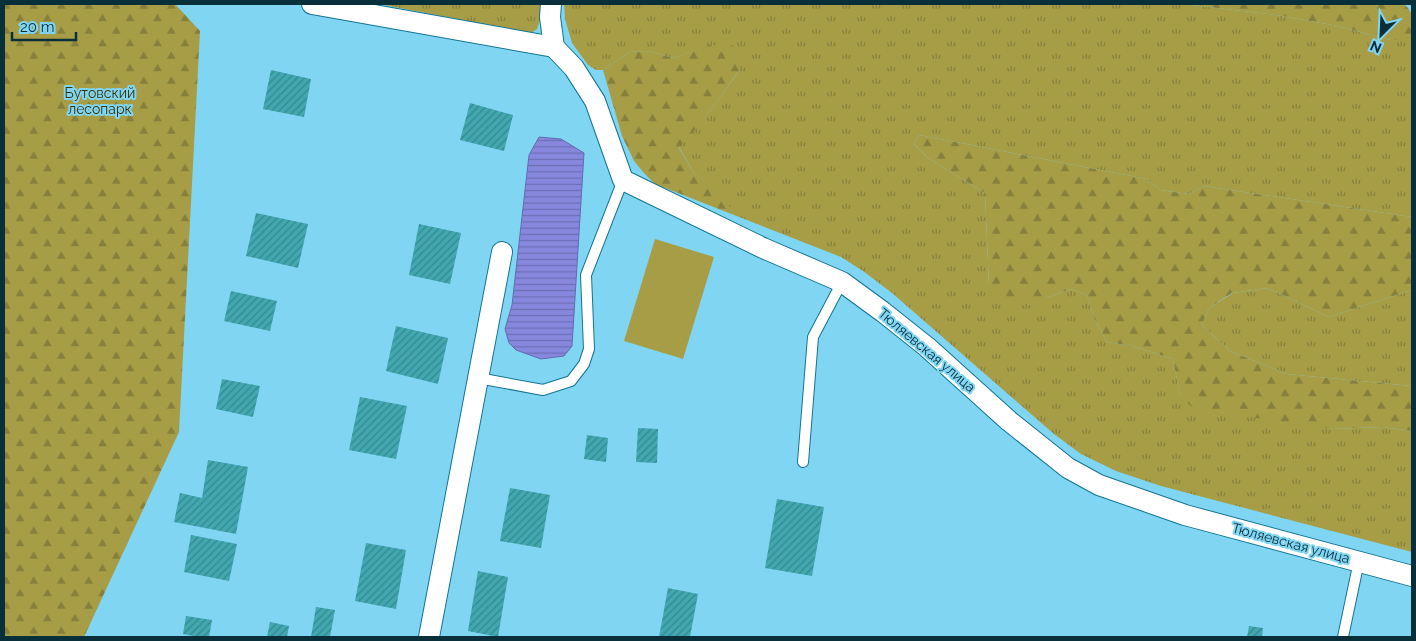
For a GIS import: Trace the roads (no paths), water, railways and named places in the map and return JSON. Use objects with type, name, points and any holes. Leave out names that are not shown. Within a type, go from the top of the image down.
[{"type":"street","points":[[312,4],[554,47]]},
{"type":"street","points":[[550,4],[554,47],[574,68],[595,101],[623,180]]},
{"type":"street","name":"Тюляевская улица","points":[[623,180],[763,248],[842,282],[884,312],[1060,462],[1099,485],[1185,515],[1412,576]]},
{"type":"street","points":[[429,637],[502,252]]},
{"type":"lane","points":[[478,378],[543,390],[571,381],[584,364],[589,349],[586,275],[623,180]]},
{"type":"lane","points":[[803,462],[813,337],[842,282]]},
{"type":"lane","points":[[1343,637],[1358,561]]},
{"type":"park label","name":"Бутовский лесопарк","points":[[100,102]]}]
